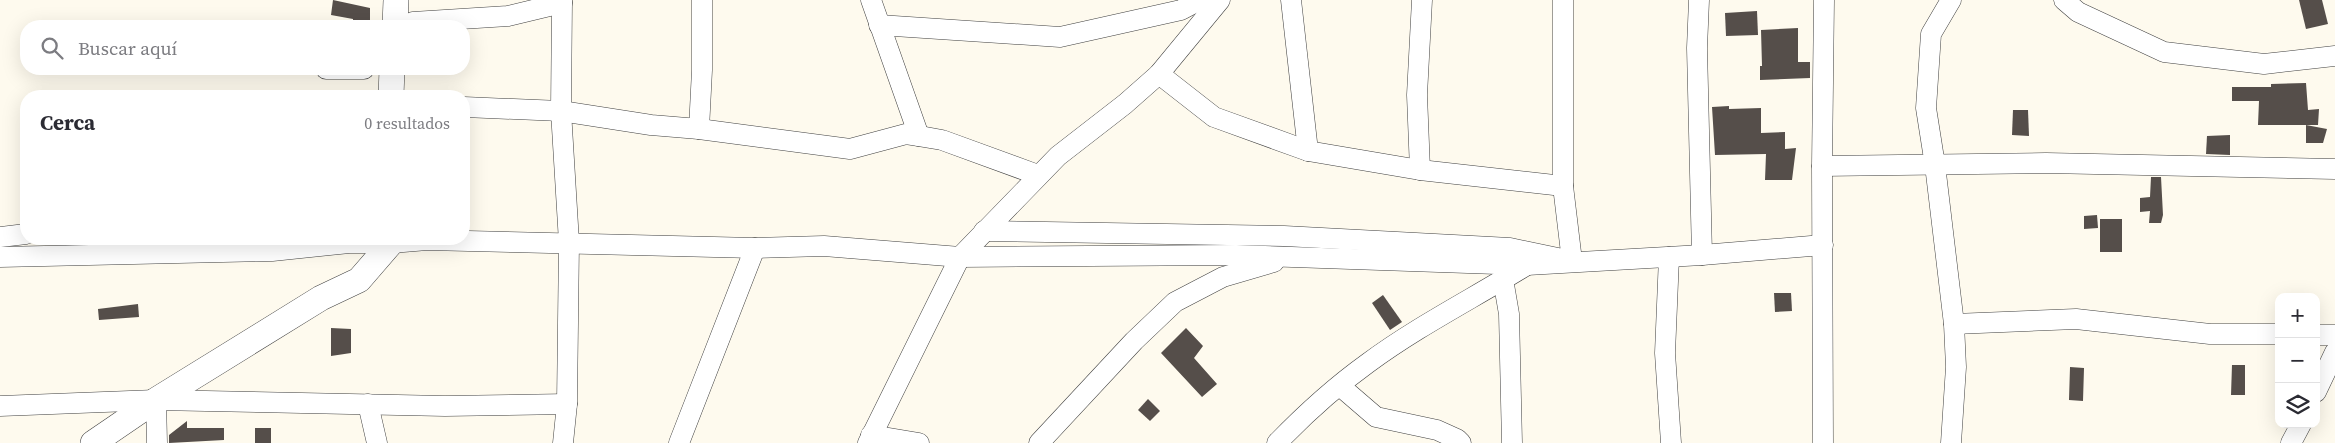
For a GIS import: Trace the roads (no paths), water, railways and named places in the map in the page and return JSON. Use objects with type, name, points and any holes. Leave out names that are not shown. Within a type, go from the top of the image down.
[{"type":"street","points":[[395,20],[396,0]]},
{"type":"street","points":[[699,129],[702,70],[702,0]]},
{"type":"street","points":[[871,0],[919,136]]},
{"type":"street","points":[[879,25],[1060,37],[1181,10],[1200,0]]},
{"type":"street","points":[[919,443],[869,439],[960,257],[1038,175],[1158,74],[1220,0]]},
{"type":"street","points":[[1291,0],[1308,151]]},
{"type":"street","points":[[1420,170],[1417,95],[1422,0]]},
{"type":"street","points":[[1562,0],[1563,186],[1572,261]]},
{"type":"street","points":[[1699,0],[1697,57],[1702,255]]},
{"type":"street","points":[[1823,443],[1822,166],[1824,0]]},
{"type":"street","points":[[1950,0],[1932,34],[1928,64],[1926,108],[1935,165],[1954,324],[1956,366],[1952,443]]},
{"type":"street","points":[[2064,0],[2078,12],[2164,52],[2264,64],[2335,56]]},
{"type":"street","points":[[444,20],[508,16],[562,1],[561,112],[569,242],[566,404],[563,443]]},
{"type":"street","points":[[1158,74],[1214,118],[1308,151],[1420,170],[1563,186]]},
{"type":"street","points":[[470,107],[561,112],[850,149],[906,134],[942,140],[1038,175]]},
{"type":"street","points":[[1822,166],[2046,164],[2335,169]]},
{"type":"street","points":[[984,231],[1294,236],[1510,248],[1572,261]]},
{"type":"street","points":[[0,237],[20,235]]},
{"type":"street","points":[[470,241],[755,248],[824,246],[960,257],[1081,255],[1298,256],[1527,265],[1702,255],[1823,245]]},
{"type":"street","points":[[187,245],[202,254]]},
{"type":"street","points":[[0,257],[202,254],[272,251],[330,245]]},
{"type":"street","points":[[93,443],[156,400],[322,298],[359,280],[388,245]]},
{"type":"street","points":[[679,443],[755,248]]},
{"type":"street","points":[[1044,440],[1134,340],[1175,302],[1223,277],[1298,256]]},
{"type":"street","points":[[1669,257],[1665,353],[1671,443]]},
{"type":"street","points":[[1277,443],[1298,421],[1376,358],[1445,313],[1527,265]]},
{"type":"street","points":[[1503,280],[1509,314],[1512,443]]},
{"type":"street","points":[[1954,324],[2076,319],[2210,334],[2275,334]]},
{"type":"street","points":[[2320,335],[2335,335]]},
{"type":"street","points":[[2320,384],[2335,352]]},
{"type":"street","points":[[1340,386],[1376,417],[1437,430],[1457,439],[1461,443]]},
{"type":"street","points":[[0,406],[156,400],[446,406],[566,404]]},
{"type":"street","points":[[156,400],[157,443]]},
{"type":"street","points":[[368,404],[377,443]]},
{"type":"street","points":[[2291,443],[2299,428]]}]
